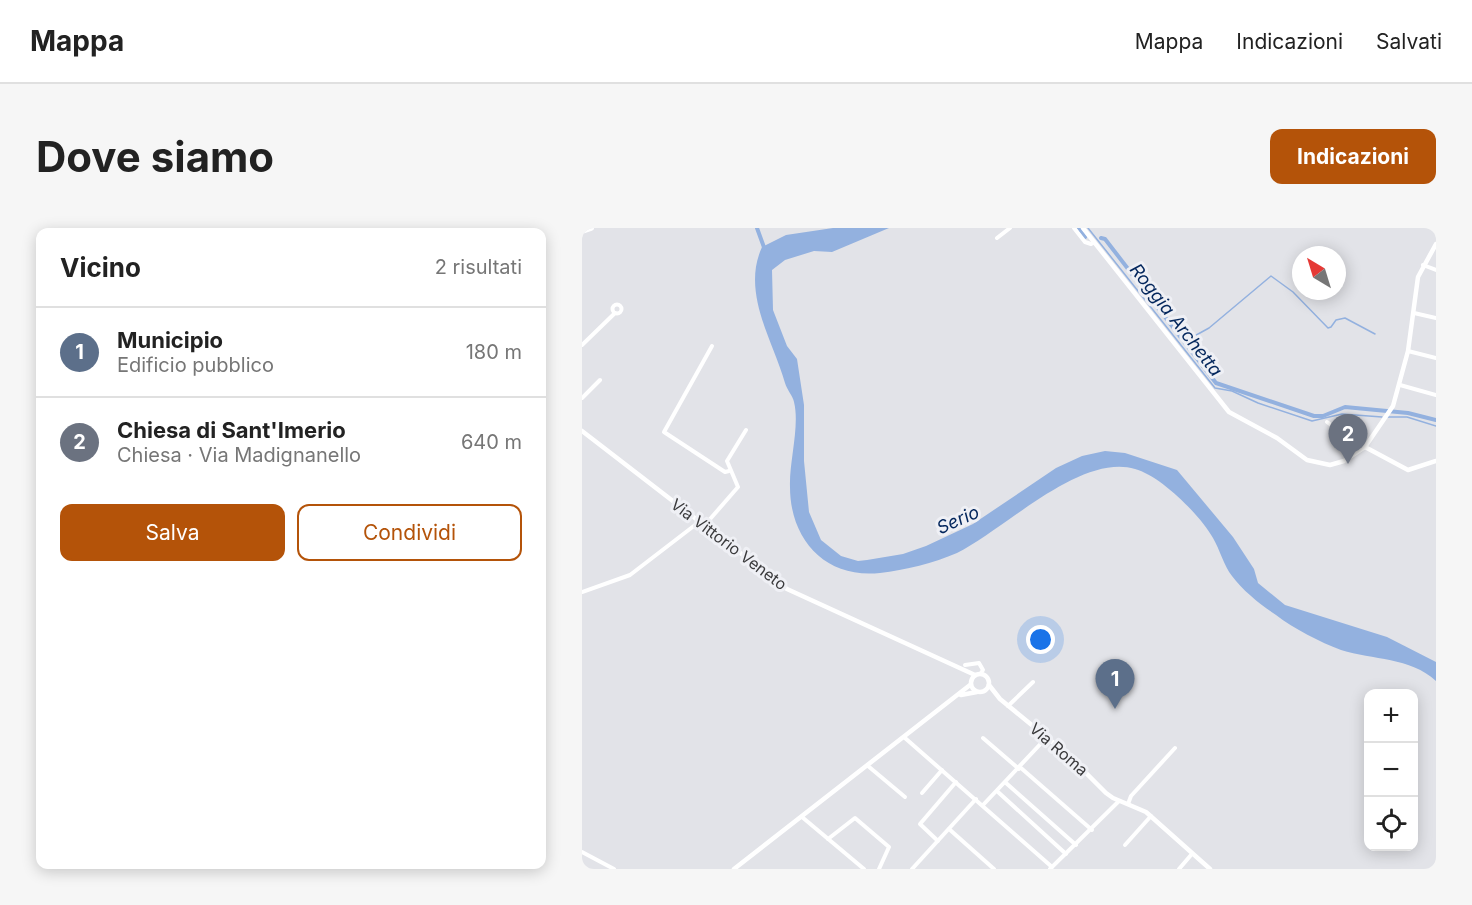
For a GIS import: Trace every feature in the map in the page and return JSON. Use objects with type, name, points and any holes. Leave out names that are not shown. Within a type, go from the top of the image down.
[{"type":"highway","points":[[582,231],[591,228]]},
{"type":"street","points":[[997,238],[1010,228]]},
{"type":"street","points":[[1074,228],[1085,242],[1091,244],[1094,242]]},
{"type":"street","points":[[1083,228],[1229,412],[1277,438],[1307,460],[1330,465],[1341,463],[1364,447],[1392,410],[1408,351],[1418,277],[1436,244]]},
{"type":"street","points":[[1423,265],[1436,270]]},
{"type":"street","points":[[582,345],[615,313]]},
{"type":"street","points":[[1414,313],[1436,318]]},
{"type":"street","points":[[712,346],[664,432],[725,472],[729,471]]},
{"type":"street","points":[[1408,351],[1436,358]]},
{"type":"street","points":[[582,398],[600,380]]},
{"type":"street","points":[[1400,386],[1436,394]]},
{"type":"street","points":[[1327,422],[1364,447],[1408,470],[1436,461]]},
{"type":"street","points":[[582,592],[630,575],[702,524],[738,487],[726,465],[746,430]]},
{"type":"street","name":"Via Vittorio Veneto","points":[[582,431],[787,589],[955,666],[974,678]]},
{"type":"street","points":[[734,869],[958,696],[982,666],[979,663],[965,665]]},
{"type":"street","points":[[974,678],[976,692]]},
{"type":"street","name":"Via Roma","points":[[974,678],[988,679],[987,688],[1047,737],[1106,793],[1128,804]]},
{"type":"street","points":[[1008,706],[1033,682]]},
{"type":"street","points":[[958,696],[987,688]]},
{"type":"street","points":[[983,805],[1047,737]]},
{"type":"street","points":[[905,738],[983,805],[1051,868],[1119,801]]},
{"type":"street","points":[[983,738],[1092,830]]},
{"type":"street","points":[[1175,748],[1131,796],[1128,804],[1151,816],[1203,867],[1210,869]]},
{"type":"street","points":[[868,766],[905,797]]},
{"type":"street","points":[[922,794],[942,770]]},
{"type":"street","points":[[938,841],[920,824],[956,782]]},
{"type":"street","points":[[1006,783],[1076,845]]},
{"type":"street","points":[[997,792],[1066,854]]},
{"type":"street","points":[[912,869],[976,799]]},
{"type":"street","points":[[1125,845],[1151,816]]},
{"type":"street","points":[[802,817],[864,869]]},
{"type":"street","points":[[828,838],[855,818],[889,847],[879,869]]},
{"type":"street","points":[[949,829],[994,869]]},
{"type":"street","points":[[582,852],[614,869]]},
{"type":"street","points":[[1179,869],[1191,855]]},
{"type":"water","points":[[833,228],[889,228],[832,252],[814,251],[785,260],[772,270],[773,310],[787,346],[797,359],[804,405],[804,461],[809,512],[821,540],[841,556],[858,561],[867,560],[903,554],[926,546],[973,524],[1056,468],[1082,456],[1105,451],[1125,453],[1177,470],[1233,537],[1254,569],[1258,583],[1285,605],[1387,637],[1436,662],[1436,681],[1415,667],[1403,663],[1341,650],[1307,635],[1264,607],[1236,582],[1213,538],[1199,518],[1168,488],[1135,469],[1113,467],[1091,472],[1067,482],[976,542],[957,553],[929,563],[890,572],[861,573],[843,570],[828,562],[804,539],[796,524],[790,477],[796,412],[761,316],[755,282],[756,264],[762,247],[786,235]]},
{"type":"waterway","points":[[757,228],[765,250]]},
{"type":"waterway","points":[[1079,228],[1085,237]]},
{"type":"waterway","name":"Roggia Archetta","points":[[1088,228],[1215,388],[1232,391],[1258,403],[1312,421],[1342,414],[1382,417]]},
{"type":"waterway","name":"Roggia Archetta","points":[[1101,238],[1105,239],[1216,383],[1314,416],[1323,416],[1345,407],[1408,413],[1436,420]]},
{"type":"waterway","points":[[1189,339],[1209,328],[1271,276],[1293,292],[1328,328],[1336,320],[1345,318],[1375,334]]},
{"type":"waterway","name":"Roggia Archetta","points":[[1387,417],[1407,417],[1436,426]]},
{"type":"place","name":"Chiesa di Sant'Imerio","points":[[1348,464]]},
{"type":"place","name":"Municipio","points":[[1115,709]]},
{"type":"water label","name":"Serio","points":[[958,520]]}]
